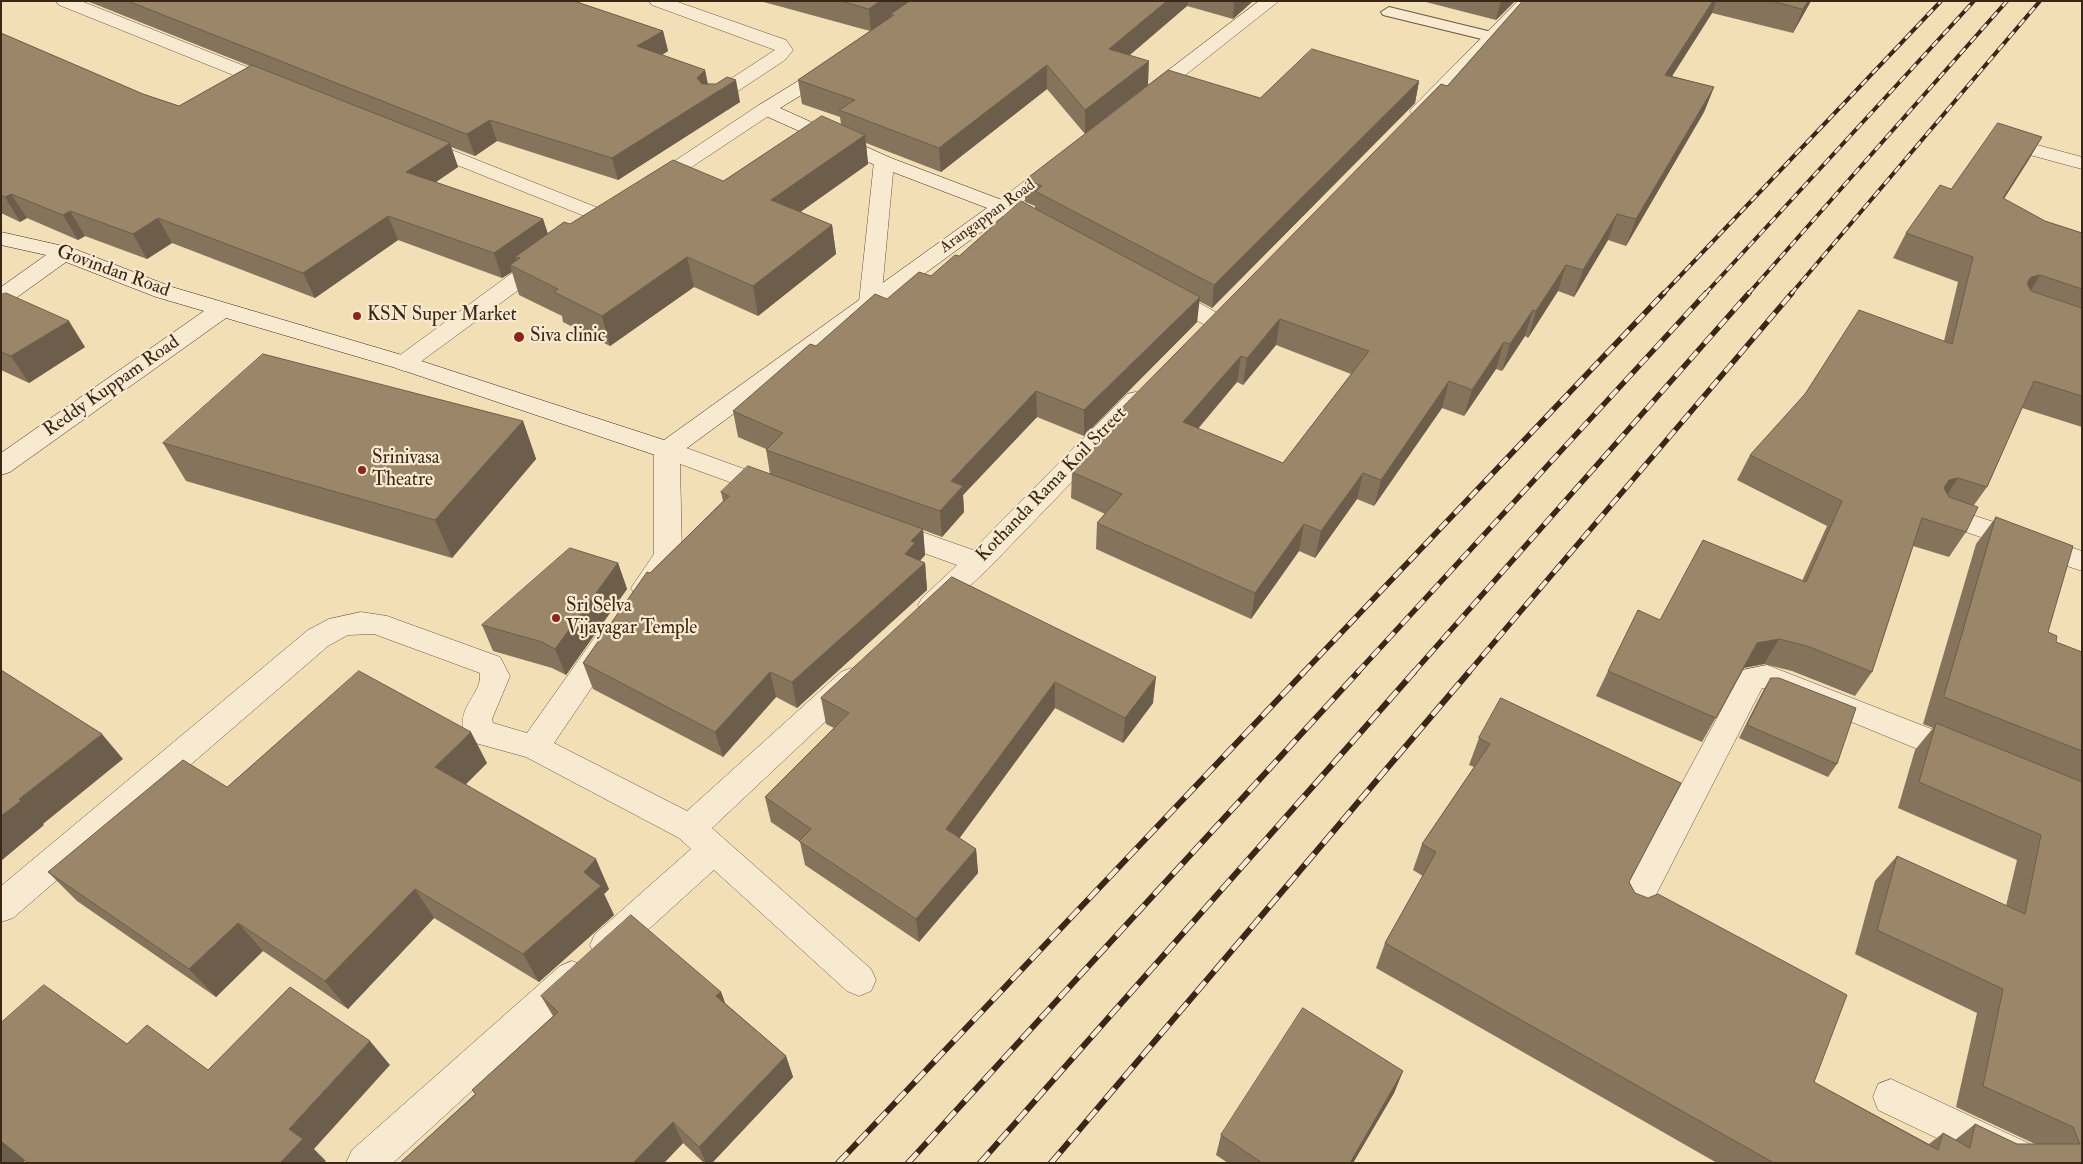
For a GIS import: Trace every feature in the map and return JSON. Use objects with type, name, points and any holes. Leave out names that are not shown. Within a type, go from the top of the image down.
[{"type":"street","points":[[65,1],[289,91]]},
{"type":"street","points":[[658,1],[780,44],[784,50],[779,56],[713,99]]},
{"type":"street","points":[[1136,104],[1270,1]]},
{"type":"street","points":[[1402,129],[1528,1]]},
{"type":"street","points":[[400,136],[612,212],[766,109],[848,58]]},
{"type":"street","points":[[766,109],[884,162],[1003,207],[1047,230]]},
{"type":"street","points":[[2011,144],[2082,163]]},
{"type":"street","name":"Arangappan Road","points":[[667,450],[1003,207],[1066,158]]},
{"type":"street","points":[[870,302],[884,162]]},
{"type":"street","name":"Govindan Road","points":[[1,238],[64,253],[164,292],[224,308],[404,363],[667,450],[795,496]]},
{"type":"street","points":[[404,363],[564,246]]},
{"type":"street","points":[[1,298],[64,253]]},
{"type":"street","points":[[1152,287],[1213,320]]},
{"type":"street","name":"Reddy Kuppam Road","points":[[1,466],[224,308]]},
{"type":"street","name":"Kothanda Rama Koil Street","points":[[913,622],[978,562],[1151,384]]},
{"type":"street","points":[[534,747],[668,555],[667,450]]},
{"type":"street","points":[[1942,514],[2082,561]]},
{"type":"street","points":[[868,522],[978,562]]},
{"type":"street","points":[[1,907],[318,638],[349,622],[362,621],[377,624],[490,665],[494,670],[495,676],[477,720],[479,732],[534,747],[702,839],[859,980]]},
{"type":"street","points":[[365,1163],[702,839],[870,662]]},
{"type":"street","points":[[1633,906],[1753,678],[1766,676],[1781,681],[1982,762]]},
{"type":"street","points":[[1892,1097],[2030,1163]]},
{"type":"lane","points":[[1389,12],[1494,37]]},
{"type":"building","points":[[128,1],[574,1],[663,31],[637,46],[705,70],[697,78],[702,84],[716,84],[727,77],[736,80],[612,158],[490,120],[467,134]]},
{"type":"building","points":[[842,1],[880,1],[869,9]]},
{"type":"building","points":[[910,1],[1167,1],[1109,49],[1149,61],[1085,110],[1047,65],[939,148],[839,110],[855,100],[798,80],[894,15],[891,14]]},
{"type":"building","points":[[1523,1],[1713,1],[1665,75],[1714,87],[1636,219],[1617,214],[1583,270],[1566,265],[1536,311],[1533,310],[1510,344],[1504,342],[1472,390],[1449,381],[1381,480],[1363,473],[1321,531],[1304,524],[1255,593],[1097,523],[1122,494],[1072,472],[1117,423],[1110,420],[1441,84],[1447,86]],"holes":[[[1280,319],[1369,351],[1283,463],[1183,422],[1241,356],[1247,358]]]},
{"type":"building","points":[[1772,1],[1808,1],[1803,9]]},
{"type":"building","points":[[1,33],[143,94],[179,106],[252,65],[450,143],[406,172],[543,219],[494,253],[388,216],[303,273],[158,218],[133,234],[70,211],[63,215],[11,194],[5,197],[1,195]]},
{"type":"building","points":[[1312,49],[1419,81],[1214,285],[1035,191],[1042,186],[1025,180],[1168,70],[1260,98]]},
{"type":"building","points":[[822,116],[865,135],[771,200],[832,225],[753,286],[687,257],[602,316],[554,292],[558,289],[510,265],[520,258],[515,257],[564,222],[570,224],[673,160],[723,181]]},
{"type":"building","points":[[1998,123],[2042,137],[2003,198],[2045,221],[2082,233],[2082,289],[2040,275],[2031,277],[2027,283],[2031,291],[2082,308],[2082,396],[2034,381],[1987,487],[1958,478],[1949,480],[1944,488],[1949,497],[1978,507],[1966,532],[1922,518],[1872,672],[1807,646],[1779,639],[1757,643],[1716,718],[1608,671],[1638,610],[1660,620],[1703,540],[1806,582],[1842,501],[1750,455],[1805,394],[1859,310],[1952,344],[1973,257],[1906,233],[1940,185],[1951,189]]},
{"type":"building","points":[[1021,201],[1200,297],[1084,410],[1036,391],[951,481],[963,486],[940,511],[766,450],[783,433],[733,411],[810,344],[816,346],[875,294],[887,299],[919,272],[931,276],[955,255],[959,256]]},
{"type":"building","points":[[6,293],[69,321],[11,356],[1,352],[1,295]]},
{"type":"building","points":[[263,354],[523,421],[435,520],[163,443]]},
{"type":"building","points":[[748,466],[923,529],[911,541],[915,543],[905,554],[925,563],[792,682],[770,672],[715,732],[583,663],[647,572],[650,573],[729,496],[721,492]]},
{"type":"building","points":[[1996,517],[2073,546],[2048,632],[2057,636],[2056,642],[2082,652],[2082,751],[1944,697]]},
{"type":"building","points":[[570,548],[618,563],[555,649],[542,642],[482,625]]},
{"type":"building","points":[[952,577],[1156,677],[1125,718],[1055,682],[946,829],[976,849],[916,919],[799,841],[811,829],[765,797],[849,713],[821,698]]},
{"type":"building","points":[[1,670],[102,734],[19,799],[21,801],[1,816]]},
{"type":"building","points":[[359,671],[471,732],[435,767],[596,859],[584,872],[601,886],[523,954],[415,889],[325,981],[238,923],[189,969],[48,872],[183,760],[227,787]]},
{"type":"building","points":[[1771,678],[1779,678],[1856,708],[1837,764],[1747,725]]},
{"type":"building","points":[[1501,698],[1681,783],[1629,882],[1635,893],[1648,898],[1658,894],[1847,995],[1814,1082],[1938,1150],[1943,1133],[1970,1148],[1975,1124],[2017,1144],[2080,1144],[2073,1127],[1983,1086],[2003,989],[1877,930],[1897,856],[2025,914],[2041,835],[1919,782],[1936,723],[2082,782],[2082,1163],[1774,1163],[1385,943],[1436,852],[1422,844],[1490,744],[1479,738]]},
{"type":"building","points":[[631,915],[721,992],[716,996],[786,1056],[699,1147],[673,1122],[633,1163],[400,1163],[476,1094],[472,1090],[558,1012],[541,996]]},
{"type":"building","points":[[44,985],[127,1044],[147,1025],[208,1070],[290,987],[370,1041],[289,1129],[303,1139],[280,1163],[28,1163],[1,1141],[1,1023]]},
{"type":"building","points":[[1303,1008],[1403,1071],[1350,1163],[1262,1163],[1221,1135]]},
{"type":"railway","points":[[1663,294],[1941,1]]},
{"type":"railway","points":[[1705,294],[1974,1]]},
{"type":"railway","points":[[1748,294],[2007,1]]},
{"type":"railway","points":[[1791,294],[2040,1]]},
{"type":"railway","points":[[1303,673],[1664,293]]},
{"type":"railway","points":[[1357,673],[1706,293]]},
{"type":"railway","points":[[1413,673],[1749,293]]},
{"type":"railway","points":[[1468,673],[1792,293]]},
{"type":"railway","points":[[838,1163],[1304,672]]},
{"type":"railway","points":[[908,1163],[1358,672]]},
{"type":"railway","points":[[980,1163],[1414,672]]},
{"type":"railway","points":[[1051,1163],[1469,672]]},
{"type":"place","name":"KSN Super Market","points":[[357,316]]},
{"type":"place","name":"Siva clinic","points":[[519,337]]},
{"type":"place","name":"Srinivasa Theatre","points":[[362,470]]},
{"type":"place","name":"Sri Selva Vijayagar Temple","points":[[556,618]]}]
